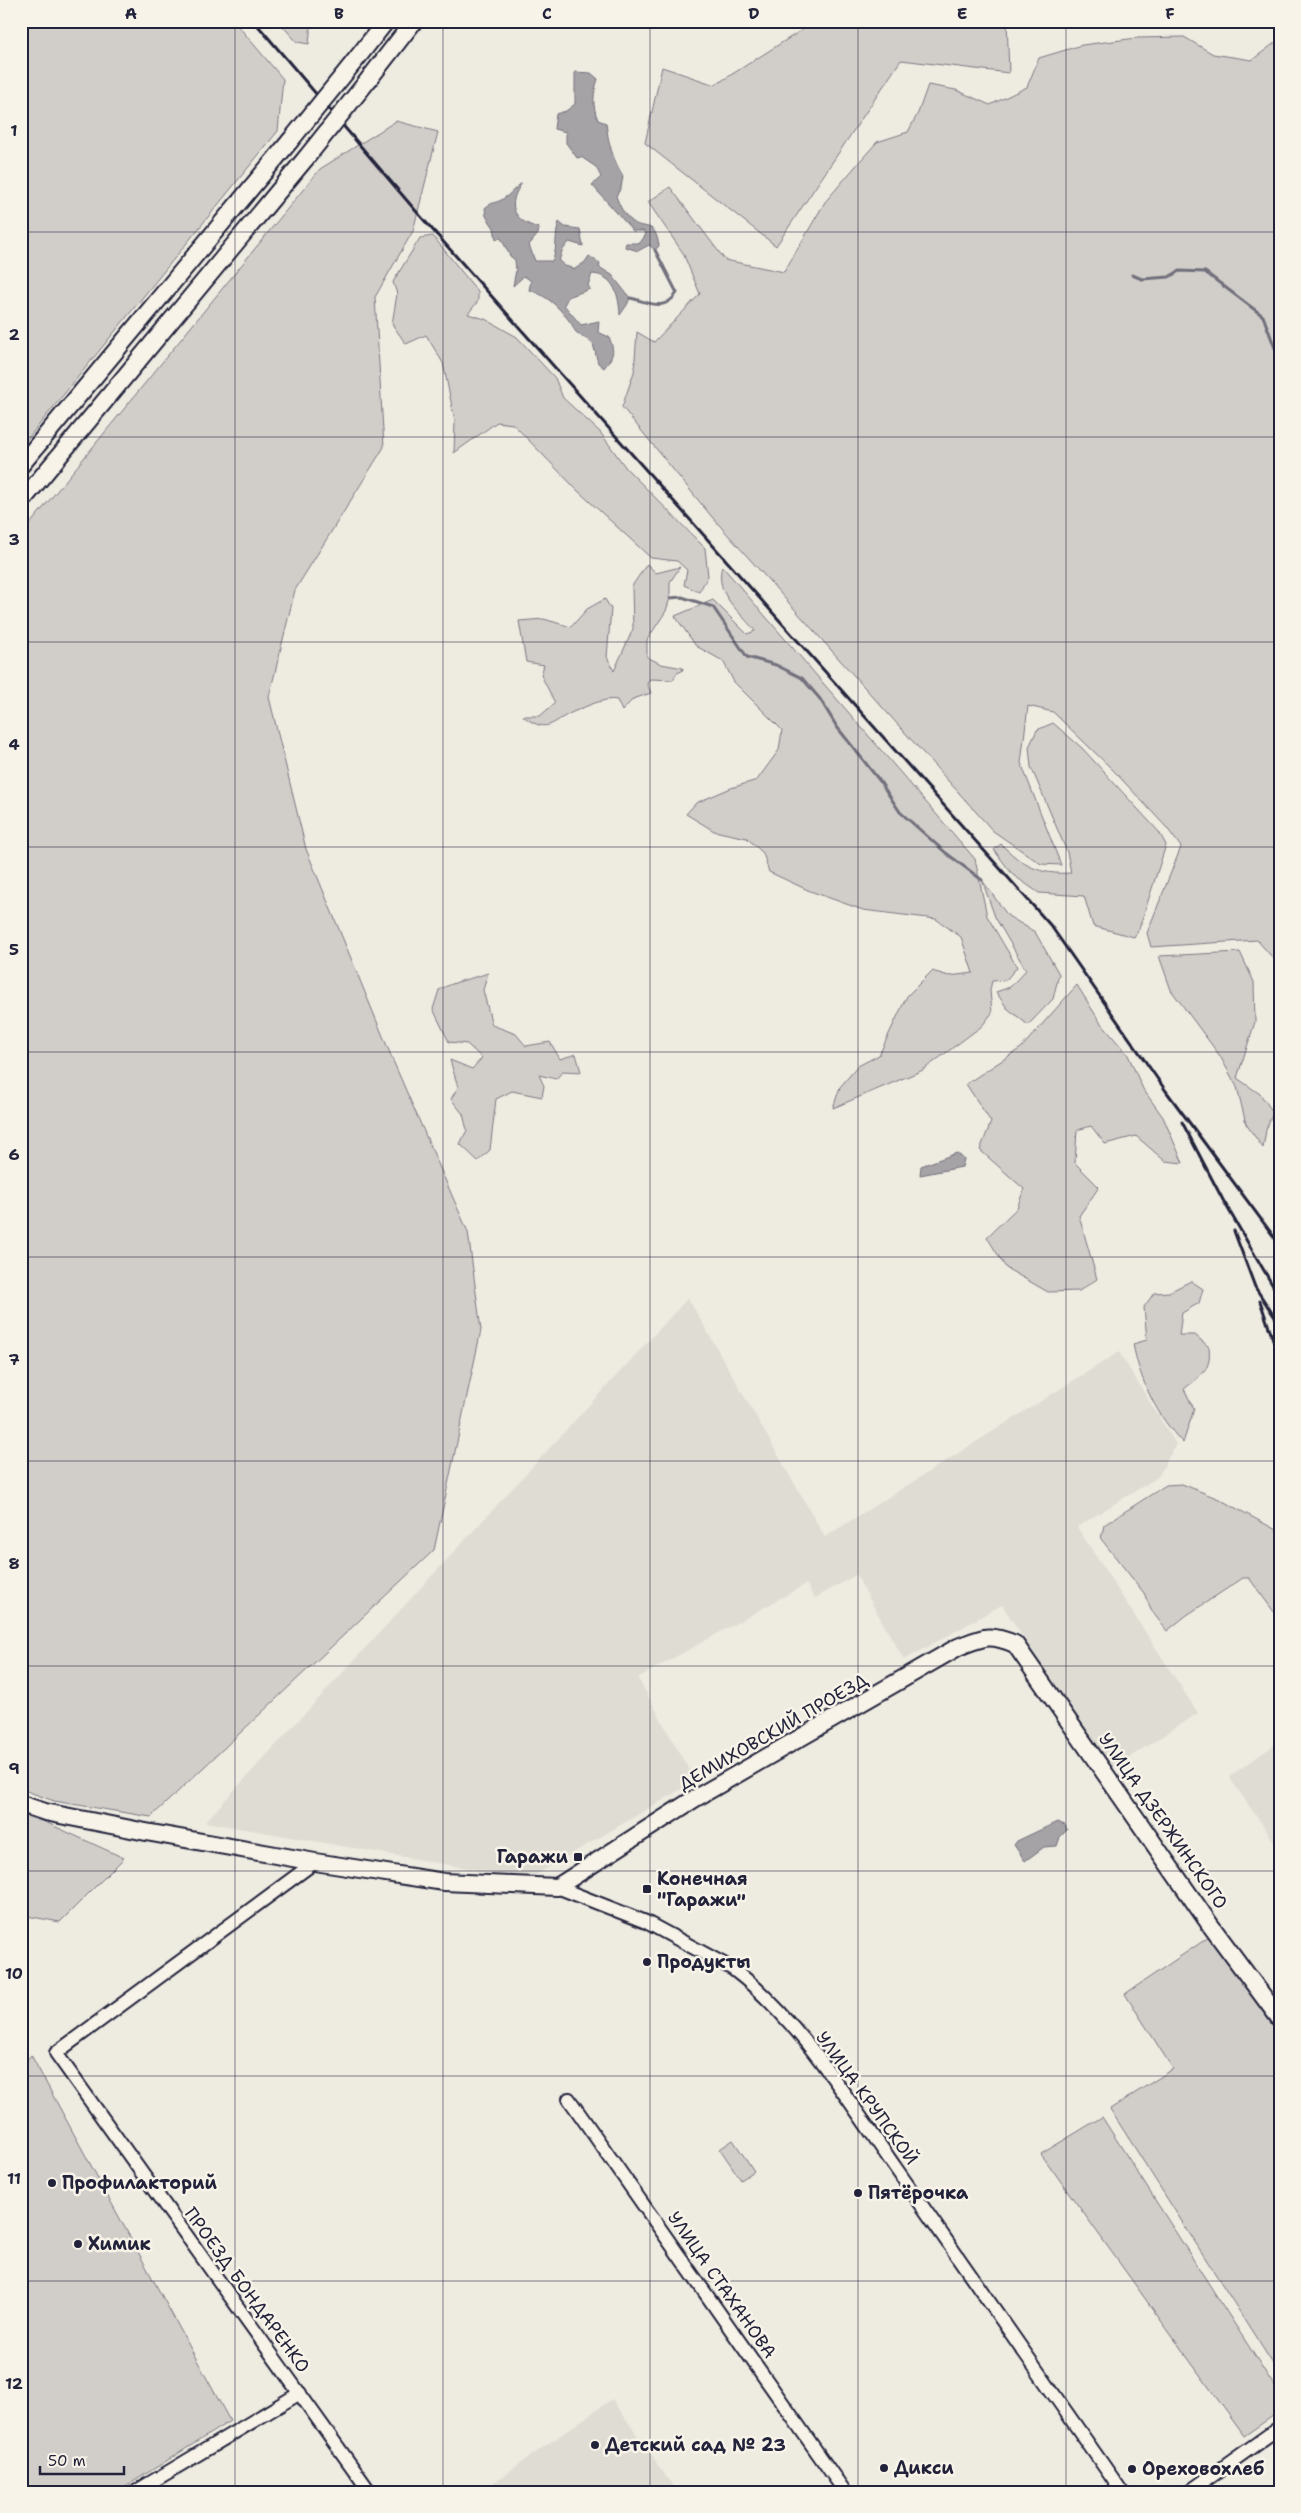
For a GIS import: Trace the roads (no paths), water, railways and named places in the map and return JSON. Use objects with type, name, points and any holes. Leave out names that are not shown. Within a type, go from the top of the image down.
[{"type":"main road","points":[[21,465],[290,141],[386,21]]},
{"type":"main road","points":[[21,502],[306,158],[414,21]]},
{"type":"main road","name":"ДЕМИХОВСКИЙ ПРОЕЗД","points":[[557,1887],[694,1799],[958,1647],[981,1638],[995,1636],[1015,1644]]},
{"type":"main road","name":"УЛИЦА ДЗЕРЖИНСКОГО","points":[[1015,1644],[1211,1926],[1280,2020]]},
{"type":"main road","points":[[21,1804],[45,1812],[137,1830],[315,1862],[444,1882],[557,1887]]},
{"type":"street","name":"ПРОЕЗД БОНДАРЕНКО","points":[[315,1862],[56,2052],[370,2492]]},
{"type":"street","name":"УЛИЦА КРУПСКОЙ","points":[[557,1887],[646,1922],[733,1969],[746,1979],[798,2032],[896,2167],[1122,2492]]},
{"type":"street","name":"УЛИЦА СТАХАНОВА","points":[[569,2098],[845,2492]]},
{"type":"street","points":[[135,2492],[300,2393]]},
{"type":"street","points":[[1189,2492],[1280,2427]]},
{"type":"waterway","points":[[630,298],[661,304],[667,303],[677,293],[655,250]]},
{"type":"waterway","points":[[1132,275],[1142,279],[1169,277],[1179,271],[1205,272],[1263,316],[1275,348],[1280,351]]},
{"type":"waterway","points":[[670,598],[682,597],[713,607],[747,657],[776,665],[802,678],[820,699],[837,727],[879,780],[900,812],[946,853],[982,880]]},
{"type":"railway","points":[[254,21],[415,210],[1051,926],[1166,1091],[1280,1245]]},
{"type":"railway","points":[[1280,1025],[1280,1091]]},
{"type":"railway","points":[[1182,1122],[1223,1200],[1280,1298]]},
{"type":"railway","points":[[1234,1231],[1255,1287],[1280,1325]]},
{"type":"railway","points":[[1260,1301],[1280,1360]]},
{"type":"place","name":"Гаражи","points":[[578,1857]]},
{"type":"place","name":"Конечная \"Гаражи\"","points":[[647,1889]]},
{"type":"place","name":"Продукты","points":[[647,1962]]},
{"type":"place","name":"Профилакторий","points":[[52,2183]]},
{"type":"place","name":"Пятёрочка","points":[[858,2193]]},
{"type":"place","name":"Химик","points":[[78,2244]]},
{"type":"place","name":"Детский сад № 23","points":[[595,2445]]},
{"type":"place","name":"Дикси","points":[[884,2468]]},
{"type":"place","name":"Ореховохлеб","points":[[1132,2469]]}]
